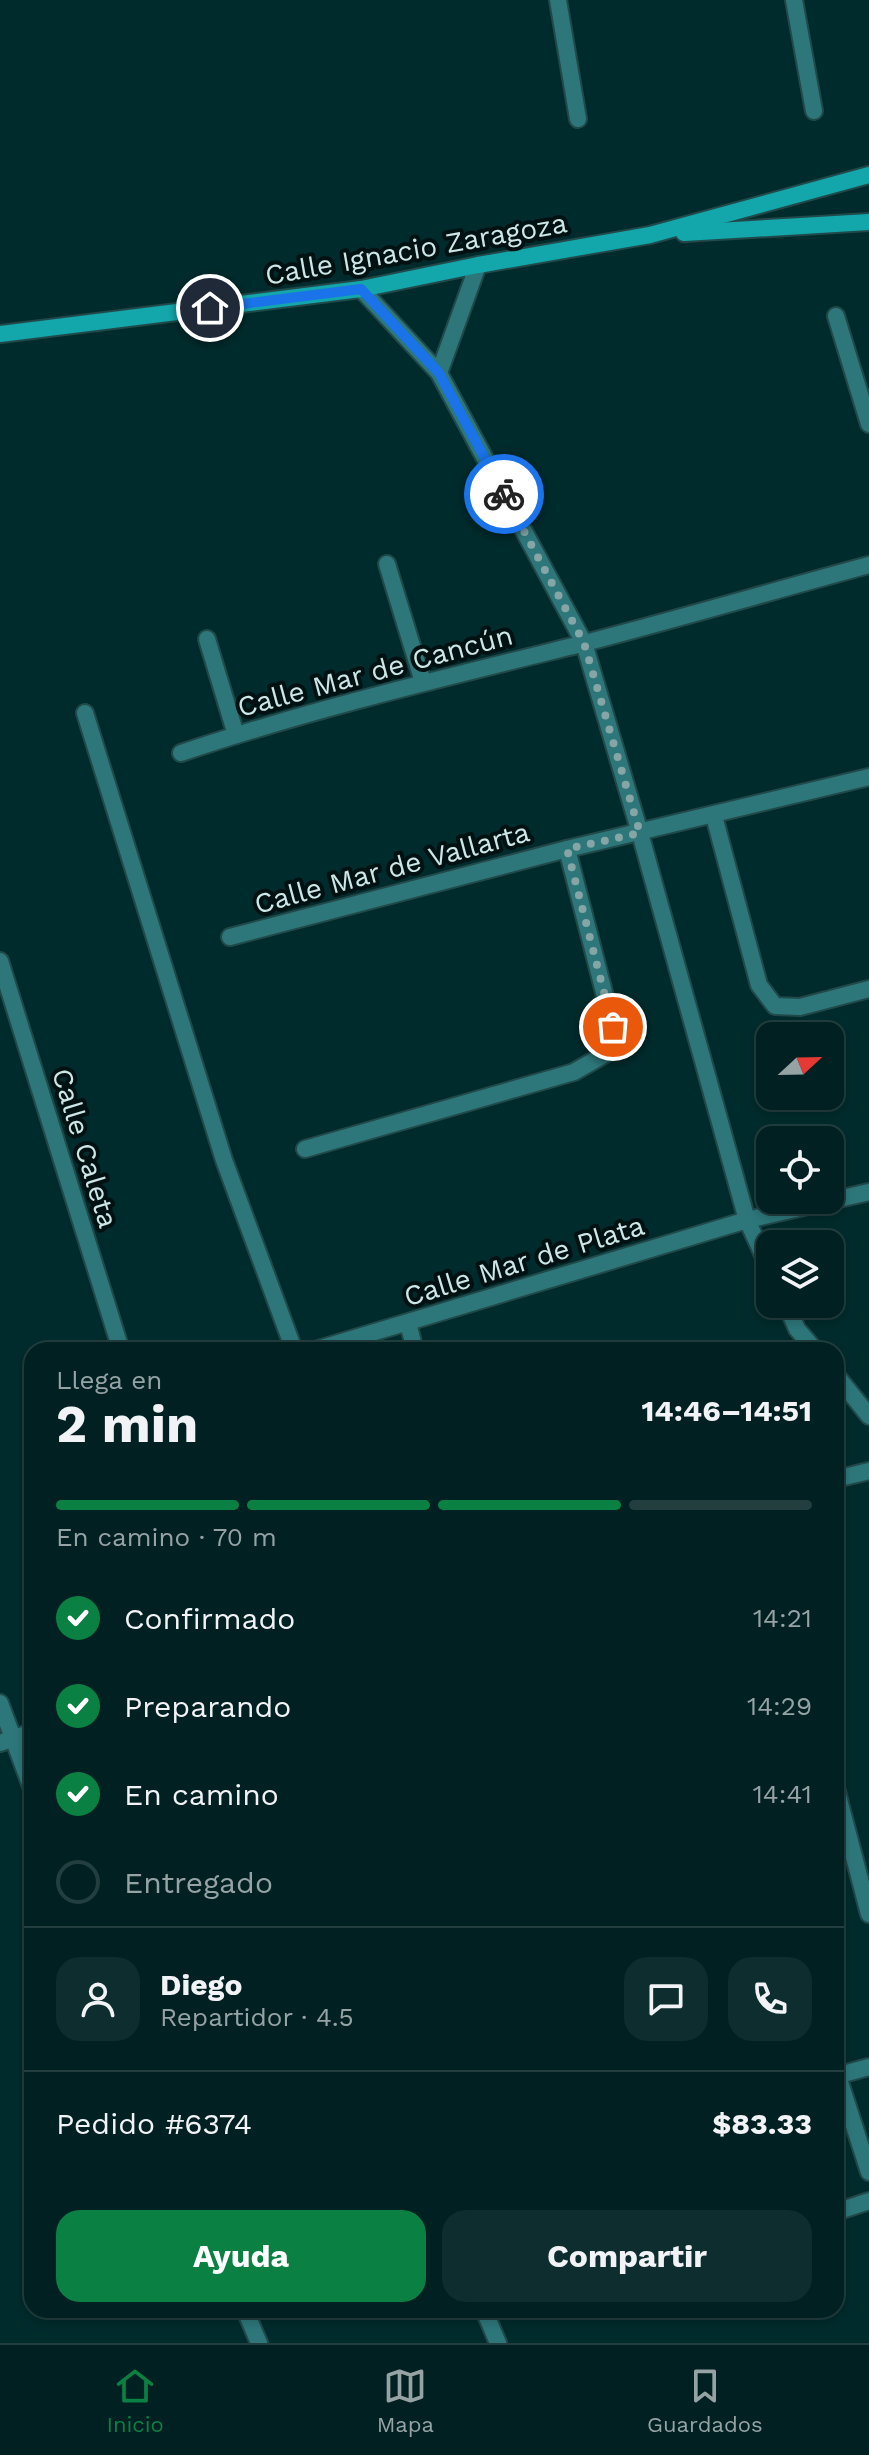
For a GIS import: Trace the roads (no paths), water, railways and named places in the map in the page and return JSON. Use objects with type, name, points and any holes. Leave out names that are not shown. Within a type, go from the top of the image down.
[{"type":"main road","name":"Calle Ignacio Zaragoza","points":[[0,334],[361,289],[650,235],[869,175]]},
{"type":"main road","name":"Calle Ignacio Zaragoza","points":[[650,235],[869,222]]},
{"type":"street","points":[[558,0],[578,119]]},
{"type":"street","points":[[794,0],[814,111]]},
{"type":"street","points":[[439,373],[478,265]]},
{"type":"street","points":[[361,289],[439,373],[584,643],[747,1220],[756,1240]]},
{"type":"street","points":[[836,316],[869,424]]},
{"type":"street","points":[[387,564],[423,682]]},
{"type":"street","name":"Calle Mar de Cancún","points":[[181,753],[423,682],[584,643],[869,565]]},
{"type":"street","points":[[207,639],[236,735]]},
{"type":"street","points":[[85,713],[224,1160],[291,1342]]},
{"type":"street","name":"Calle Mar de Vallarta","points":[[230,937],[567,849],[869,777]]},
{"type":"street","points":[[714,816],[759,985],[775,1006],[800,1007],[869,989]]},
{"type":"street","name":"Calle Mar de Vallarta","points":[[305,1149],[574,1072],[607,1053],[613,1027],[567,849]]},
{"type":"street","name":"Calle Caleta","points":[[0,961],[119,1342]]},
{"type":"street","name":"Calle Mar de Plata","points":[[343,1342],[747,1220],[869,1192]]},
{"type":"street","points":[[792,1318],[808,1342]]},
{"type":"street","points":[[408,1323],[413,1342]]},
{"type":"street","points":[[844,1385],[869,1416]]},
{"type":"street","points":[[844,1477],[869,1471]]},
{"type":"street","points":[[0,1703],[6,1741],[24,1774]]},
{"type":"street","points":[[844,1819],[869,1914]]},
{"type":"street","points":[[844,2074],[869,2067]]},
{"type":"street","points":[[844,2097],[869,2172]]},
{"type":"street","points":[[844,2209],[869,2201]]},
{"type":"street","points":[[248,2318],[259,2343]]},
{"type":"street","points":[[487,2318],[498,2343]]}]
